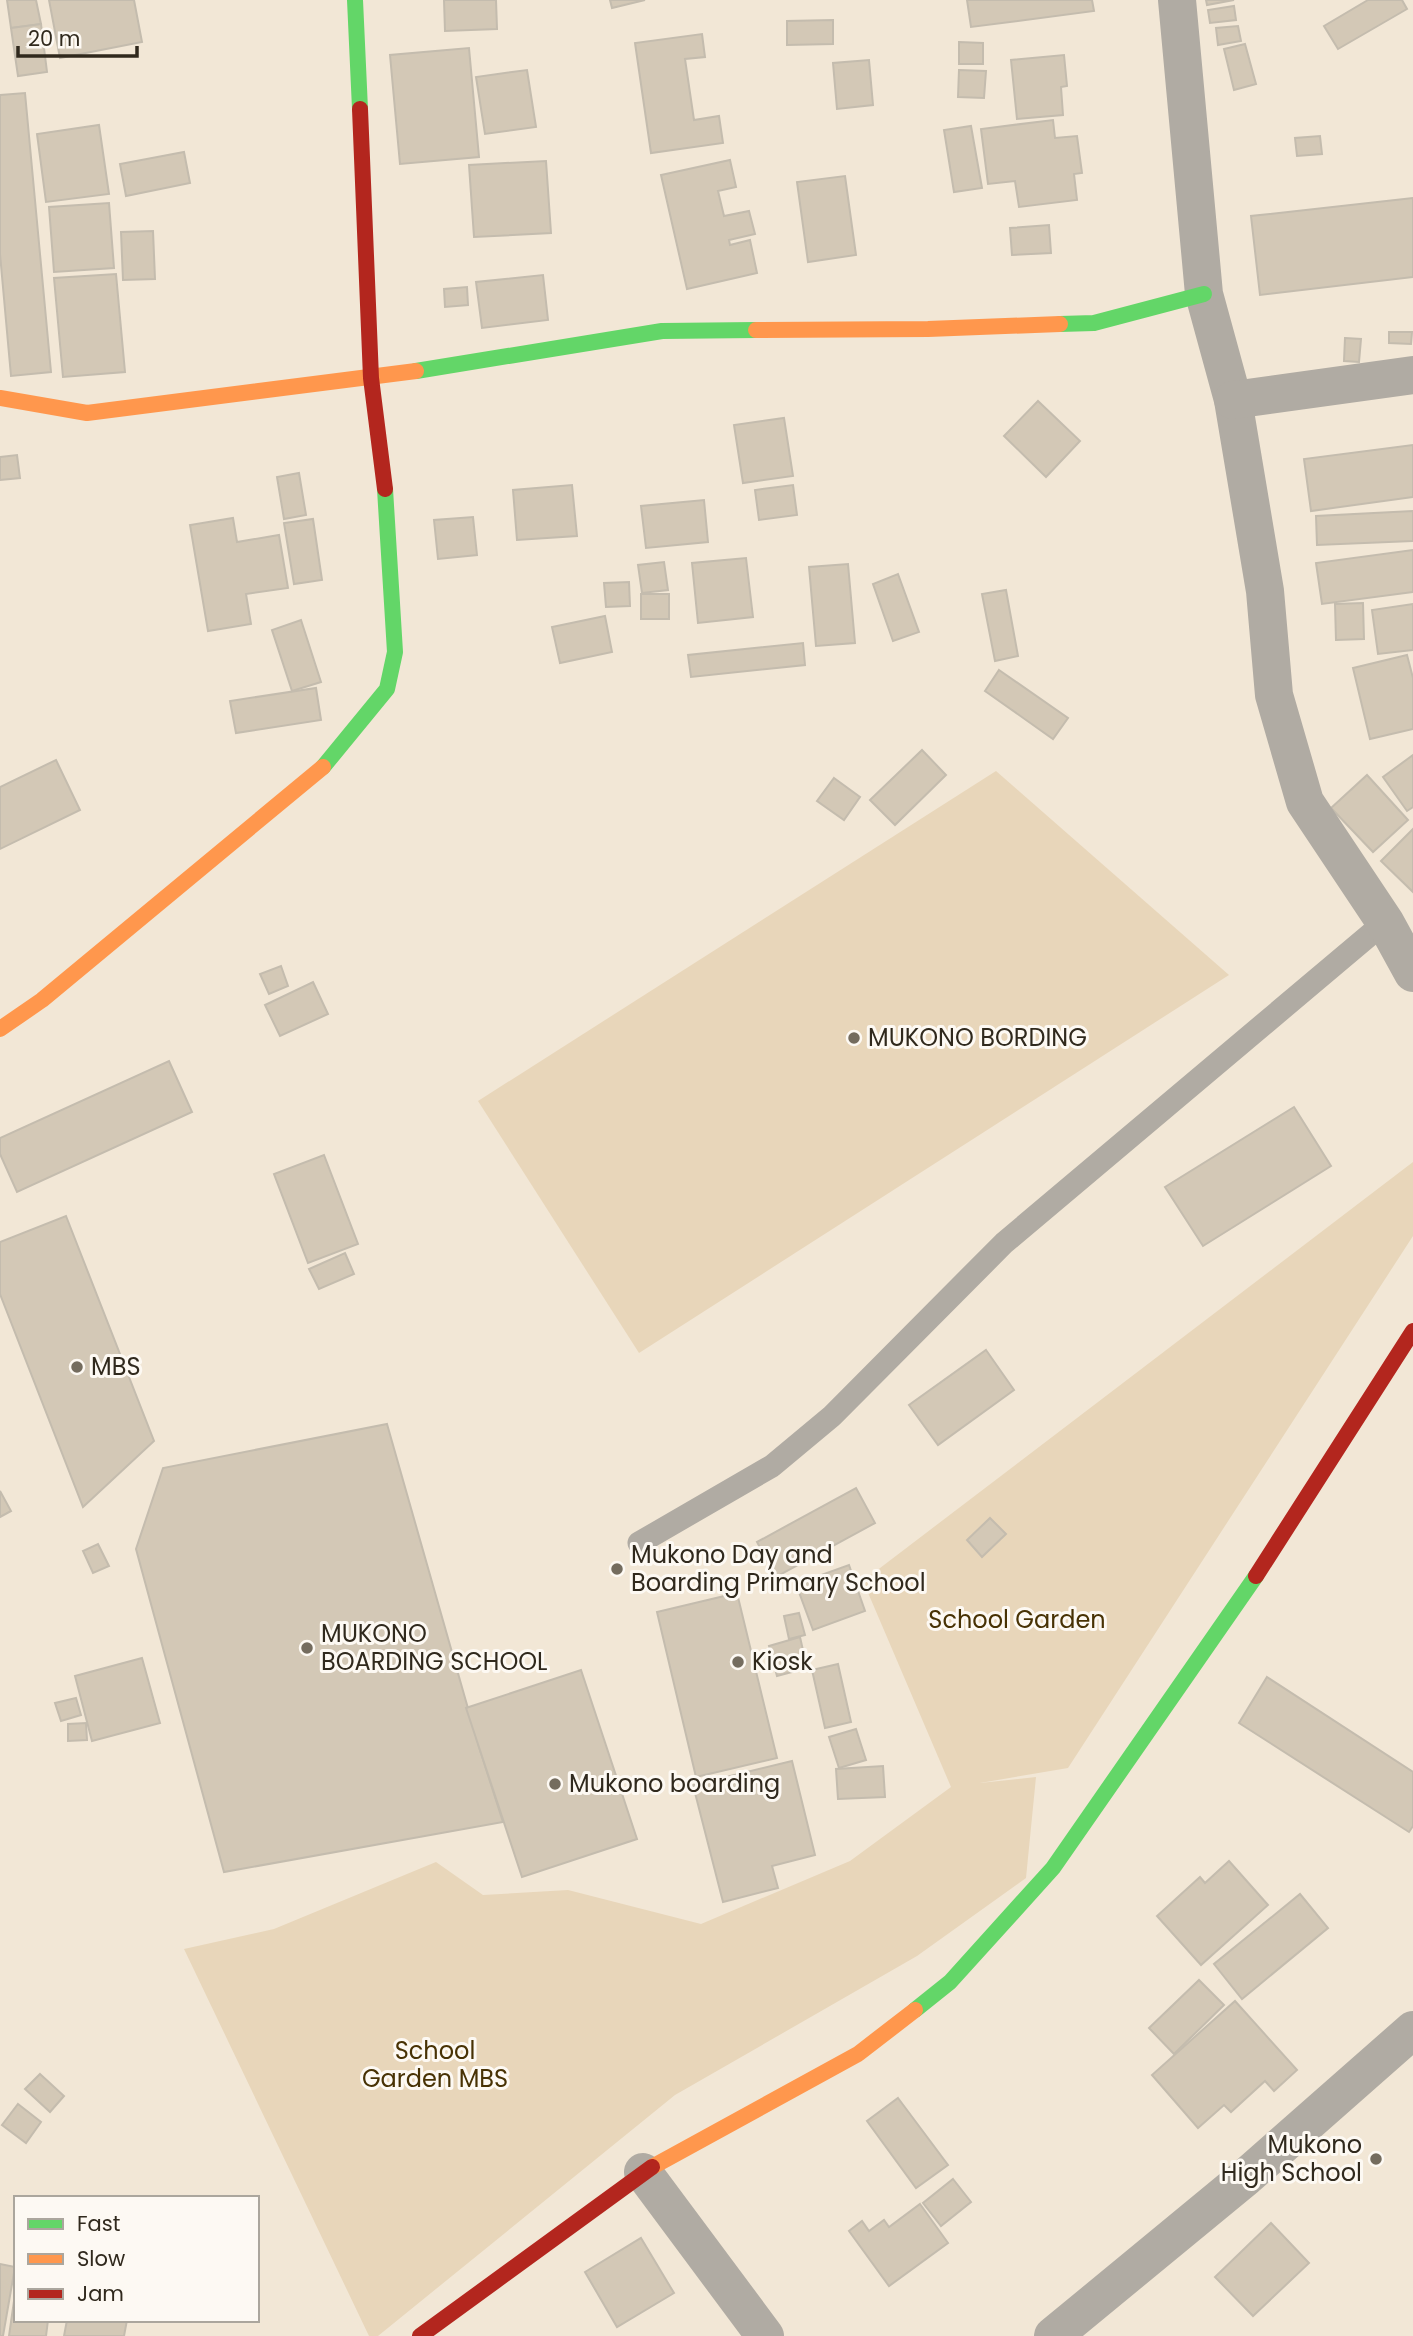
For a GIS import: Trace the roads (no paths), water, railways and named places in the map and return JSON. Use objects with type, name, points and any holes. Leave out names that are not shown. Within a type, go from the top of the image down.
[{"type":"street","points":[[0,1029],[42,1000],[323,767],[387,689],[396,652],[383,466],[371,378],[355,0]]},
{"type":"street","points":[[1177,0],[1204,294],[1233,400],[1265,591],[1274,695],[1305,802],[1385,922],[1412,973]]},
{"type":"street","points":[[0,398],[87,412],[371,378],[662,331],[928,329],[1094,323],[1204,294]]},
{"type":"street","points":[[1233,400],[1413,375]]},
{"type":"street","points":[[420,2336],[643,2172],[858,2054],[950,1982],[1054,1868],[1270,1556],[1413,1331]]},
{"type":"street","points":[[1053,2336],[1246,2176],[1413,2030]]},
{"type":"street","points":[[643,2172],[765,2336]]},
{"type":"lane","points":[[639,1544],[772,1466],[832,1416],[1004,1242],[1385,922]]},
{"type":"place","name":"MUKONO BORDING","points":[[854,1038]]},
{"type":"place","name":"MBS","points":[[77,1367]]},
{"type":"place","name":"Mukono Day and Boarding Primary School","points":[[617,1569]]},
{"type":"place","name":"MUKONO BOARDING SCHOOL","points":[[307,1648]]},
{"type":"place","name":"Kiosk","points":[[738,1662]]},
{"type":"place","name":"Mukono boarding","points":[[555,1784]]},
{"type":"place","name":"Mukono High School","points":[[1376,2159]]},
{"type":"park label","name":"School Garden","points":[[1017,1620]]},
{"type":"park label","name":"School Garden MBS","points":[[435,2065]]}]
